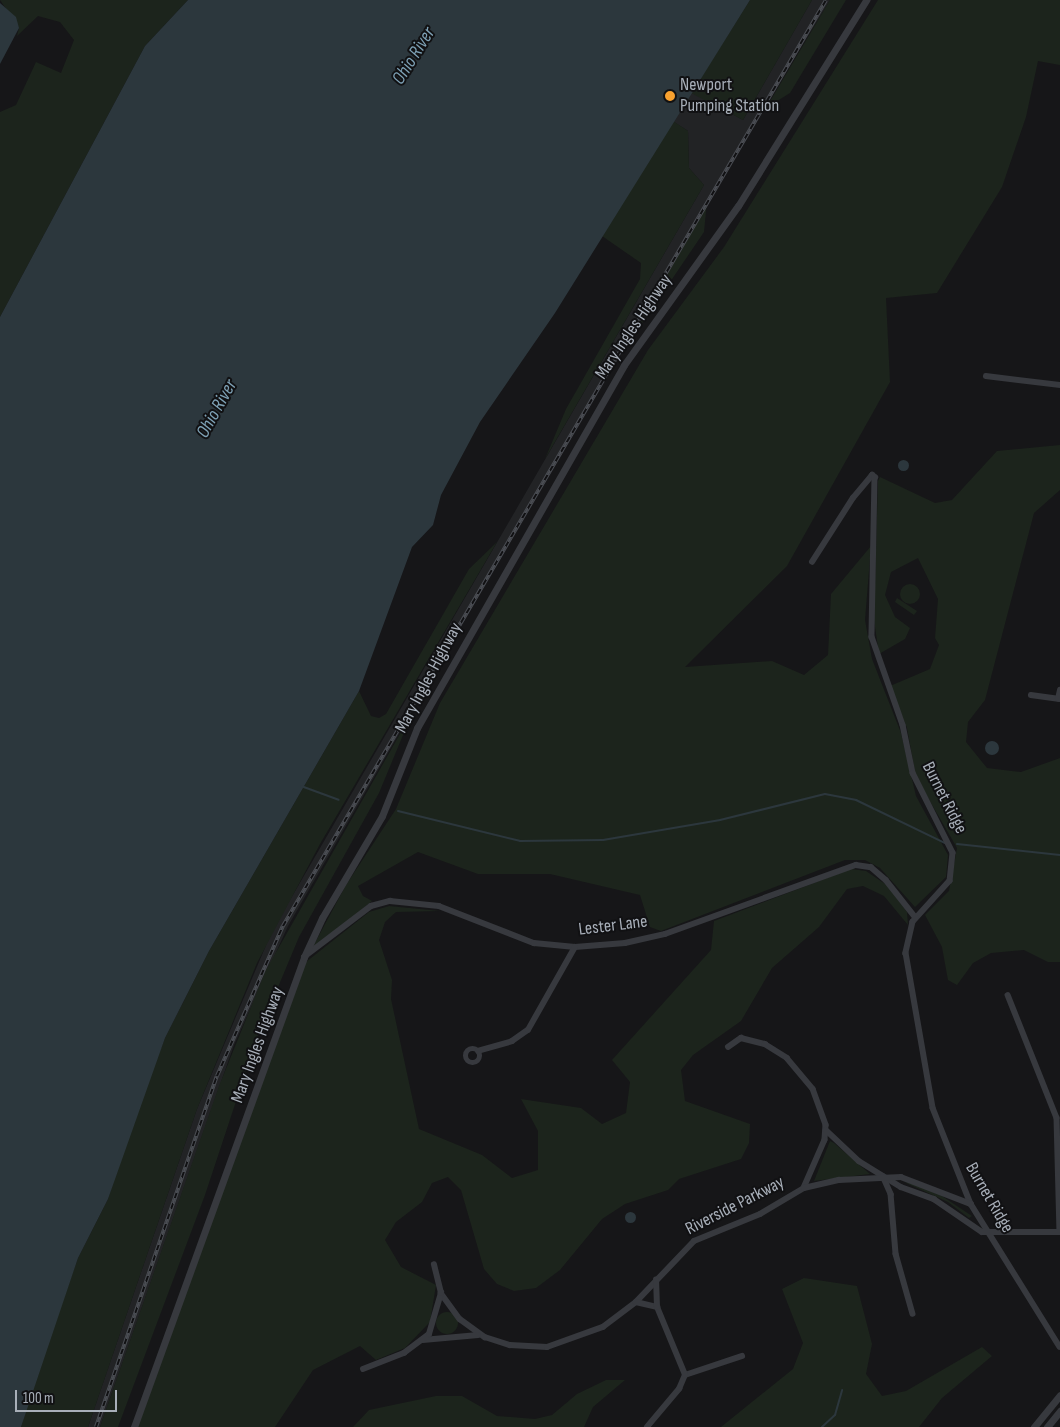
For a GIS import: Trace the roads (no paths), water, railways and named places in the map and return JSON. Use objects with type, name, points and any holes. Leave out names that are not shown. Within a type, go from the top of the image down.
[{"type":"street","name":"Mary Ingles Highway","points":[[134,1427],[304,957],[322,918],[382,816],[430,703],[624,365],[738,206],[866,0]]},
{"type":"street","points":[[986,376],[1060,385]]},
{"type":"street","name":"Burnet Ridge","points":[[812,562],[853,498],[872,475],[875,477],[872,637],[903,725],[913,773],[953,853],[950,881],[916,918],[910,930],[906,962],[926,1073],[945,1148],[971,1204],[1060,1347]]},
{"type":"street","points":[[1031,695],[1059,699],[1060,690]]},
{"type":"street","name":"Lester Lane","points":[[304,957],[371,906],[394,901],[439,906],[526,941],[575,947],[651,939],[856,865],[871,867],[886,880],[916,918]]},
{"type":"street","points":[[478,1051],[512,1041],[528,1030],[575,947]]},
{"type":"street","points":[[728,1047],[747,1039],[787,1058],[813,1089],[826,1130],[852,1156],[882,1176],[934,1199],[974,1228],[990,1232],[1060,1232],[1057,1118],[1008,995]]},
{"type":"street","points":[[804,1188],[821,1158],[826,1130]]},
{"type":"street","points":[[882,1176],[891,1194],[896,1254],[914,1314]]},
{"type":"street","name":"Riverside Parkway","points":[[363,1369],[423,1340],[458,1334],[485,1337],[520,1346],[561,1344],[603,1327],[636,1302],[694,1241],[760,1214],[804,1188],[882,1176],[917,1180],[971,1204]]},
{"type":"street","name":"Riverside Parkway","points":[[434,1265],[441,1293],[460,1319],[485,1337]]},
{"type":"street","points":[[647,1427],[679,1389],[685,1375],[658,1307],[656,1280]]},
{"type":"street","name":"Riverside Parkway","points":[[423,1340],[436,1318],[441,1293]]},
{"type":"street","points":[[636,1302],[658,1307]]},
{"type":"street","points":[[685,1375],[742,1356]]},
{"type":"street","points":[[1034,1427],[1060,1396]]},
{"type":"street","points":[[1047,1427],[1060,1411]]},
{"type":"water","name":"Ohio River","points":[[188,0],[750,0],[555,313],[480,422],[441,495],[433,525],[412,547],[359,691],[209,951],[165,1038],[108,1199],[78,1258],[21,1427],[0,1427],[0,317],[145,46]]},
{"type":"water","points":[[0,3],[16,17],[19,28],[0,64]]},
{"type":"water","points":[[903,459],[909,465],[903,471],[897,465]]},
{"type":"water","points":[[992,741],[997,743],[999,748],[997,753],[992,755],[987,753],[985,748],[987,743]]},
{"type":"water","points":[[630,1211],[636,1217],[630,1223],[624,1217]]},
{"type":"waterway","points":[[301,786],[339,800]]},
{"type":"waterway","points":[[398,811],[520,841],[603,840],[720,820],[825,794],[856,800],[945,843]]},
{"type":"waterway","points":[[957,844],[1060,855]]},
{"type":"waterway","points":[[822,1427],[835,1415],[842,1390]]},
{"type":"railway","points":[[96,1427],[217,1076],[283,926],[826,0]]},
{"type":"place","name":"Newport Pumping Station","points":[[670,96]]}]
